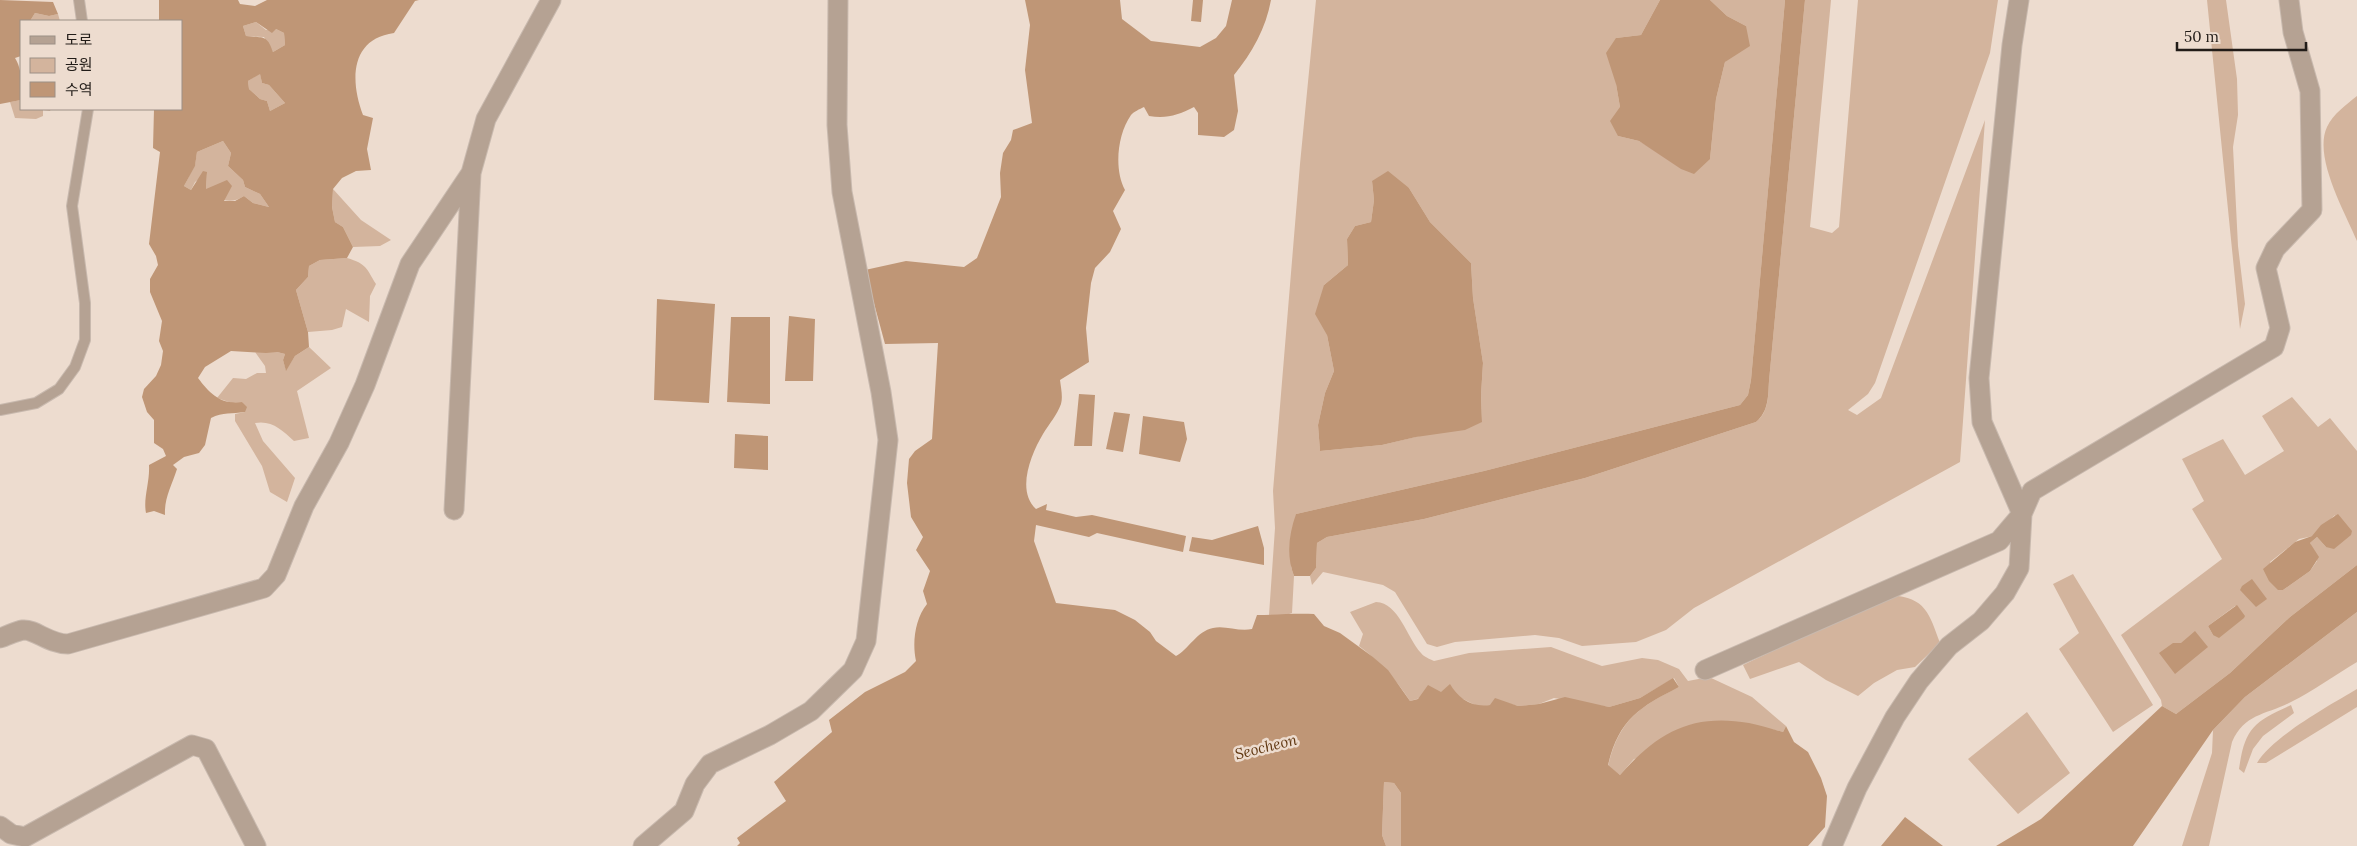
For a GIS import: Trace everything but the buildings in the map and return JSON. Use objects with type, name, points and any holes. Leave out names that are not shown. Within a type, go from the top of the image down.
[{"type":"street","points":[[454,510],[471,173],[486,119],[551,0]]},
{"type":"street","points":[[643,846],[684,811],[695,784],[710,764],[770,735],[810,711],[853,670],[866,642],[888,440],[881,392],[842,192],[837,125],[838,0]]},
{"type":"street","points":[[1832,846],[1894,717],[1919,681],[1949,646],[1981,621],[2005,594],[2019,568],[2022,514],[1982,422],[1979,378],[2012,45],[2019,0]]},
{"type":"street","points":[[1705,670],[2000,540],[2022,514],[2032,492],[2274,347],[2280,328],[2266,268],[2275,250],[2312,210],[2310,91],[2293,32],[2289,0]]},
{"type":"street","points":[[0,638],[23,630],[34,632],[56,644],[68,644],[264,588],[276,575],[304,506],[339,443],[366,385],[410,264],[471,173]]},
{"type":"street","points":[[0,826],[11,834],[25,837],[192,745],[206,749],[256,846]]},
{"type":"lane","points":[[79,0],[82,20]]},
{"type":"lane","points":[[0,410],[36,403],[59,389],[75,367],[85,340],[86,303],[72,206],[88,110]]},
{"type":"green space","points":[[1316,0],[1660,0],[1641,35],[1616,38],[1616,84],[1620,107],[1618,136],[1639,141],[1658,152],[1710,159],[1716,99],[1725,62],[1746,26],[1727,16],[1710,0],[1785,0],[1751,380],[1748,395],[1740,405],[1484,471],[1296,514],[1291,567],[1294,576],[1292,613],[1283,616],[1269,615],[1275,528],[1273,491],[1300,164]],"holes":[[[1372,181],[1409,188],[1430,222],[1471,263],[1473,298],[1483,363],[1482,421],[1382,445],[1320,451],[1318,425],[1325,393],[1334,371],[1327,335],[1324,285],[1348,265],[1347,239],[1355,226],[1371,222],[1374,200]]]},
{"type":"green space","points":[[1805,0],[1831,0],[1810,227],[1832,233],[1839,227],[1858,0],[1998,0],[1990,53],[1875,383],[1868,394],[1848,410],[1857,415],[1881,398],[1985,120],[1960,462],[1694,608],[1666,630],[1636,642],[1582,646],[1559,638],[1535,635],[1455,642],[1437,647],[1427,644],[1395,592],[1383,585],[1323,572],[1312,585],[1310,576],[1316,568],[1317,543],[1327,537],[1424,519],[1585,478],[1756,422],[1760,418],[1766,409],[1768,398]]},
{"type":"green space","points":[[2207,0],[2226,0],[2237,79],[2238,115],[2233,147],[2238,246],[2245,304],[2240,329]]},
{"type":"green space","points":[[35,13],[49,16],[58,14],[60,20],[31,20]]},
{"type":"green space","points":[[256,22],[266,30],[276,29],[284,33],[285,45],[273,52],[264,37],[246,36],[243,26]]},
{"type":"green space","points":[[260,73],[262,83],[269,85],[285,103],[270,111],[267,101],[260,99],[249,89],[248,81]]},
{"type":"green space","points":[[2357,96],[2357,241],[2327,169],[2324,139],[2327,127],[2333,118]]},
{"type":"green space","points":[[20,100],[20,110],[43,110],[43,116],[36,119],[15,118],[10,102]]},
{"type":"green space","points":[[223,141],[231,153],[228,166],[243,180],[245,187],[260,194],[269,207],[253,203],[244,196],[233,201],[220,198],[206,189],[207,173],[195,182],[191,190],[184,186],[195,165],[197,152]]},
{"type":"green space","points":[[333,189],[361,220],[391,240],[380,246],[353,247],[343,227],[335,222],[332,207]]},
{"type":"green space","points":[[347,258],[359,262],[365,267],[376,284],[370,296],[369,322],[346,309],[342,327],[332,330],[308,332],[296,290],[308,277],[309,266],[320,260]]},
{"type":"green space","points":[[309,347],[331,368],[297,391],[309,438],[294,441],[272,424],[255,423],[263,441],[295,478],[287,502],[270,492],[262,466],[235,421],[235,414],[245,412],[242,402],[232,403],[217,398],[233,378],[246,379],[257,373],[266,373],[265,366],[255,352],[285,354],[283,360],[286,370],[295,356]]},
{"type":"green space","points":[[2292,397],[2318,427],[2330,418],[2357,451],[2357,565],[2290,617],[2230,673],[2176,714],[2162,706],[2161,700],[2121,635],[2222,559],[2192,509],[2204,501],[2182,459],[2223,439],[2245,475],[2284,451],[2262,416]],"holes":[[[2335,515],[2326,547],[2317,537],[2310,543],[2317,561],[2310,571],[2283,590],[2270,562],[2299,539],[2313,536]],[[2237,606],[2213,635],[2208,626]]]},
{"type":"green space","points":[[2073,574],[2153,705],[2113,732],[2059,649],[2079,633],[2053,584]]},
{"type":"green space","points":[[1891,595],[1903,597],[1919,604],[1929,615],[1940,643],[1915,667],[1897,670],[1874,683],[1858,696],[1826,680],[1799,662],[1750,679],[1743,665]]},
{"type":"green space","points":[[1376,602],[1391,608],[1402,622],[1416,647],[1425,657],[1434,661],[1469,653],[1551,647],[1602,666],[1642,658],[1658,660],[1679,669],[1688,681],[1709,677],[1752,697],[1786,726],[1783,732],[1770,729],[1634,759],[1620,775],[1608,766],[1618,737],[1625,726],[1642,709],[1679,687],[1674,678],[1640,698],[1609,707],[1554,698],[1539,704],[1518,706],[1507,703],[1479,707],[1457,696],[1441,692],[1410,701],[1387,671],[1359,646],[1363,634],[1350,612]]},
{"type":"green space","points":[[2357,612],[2357,662],[2299,698],[2257,716],[2243,725],[2232,742],[2209,846],[2182,846],[2212,753],[2213,730],[2245,697]]},
{"type":"green space","points":[[2357,689],[2357,707],[2266,763],[2257,763],[2264,753],[2288,732]]},
{"type":"green space","points":[[2291,705],[2294,713],[2263,736],[2253,749],[2244,773],[2239,769],[2241,755],[2248,735],[2253,728],[2268,716]]},
{"type":"green space","points":[[2027,712],[2070,773],[2018,814],[1968,759]]},
{"type":"green space","points":[[1384,782],[1394,783],[1401,793],[1401,846],[1386,846],[1382,835]]},
{"type":"water","points":[[0,0],[53,2],[58,14],[49,16],[35,13],[31,20],[20,20],[20,56],[15,58],[20,73],[20,100],[0,104]]},
{"type":"water","points":[[159,0],[238,0],[240,4],[255,6],[267,0],[419,0],[415,1],[394,33],[380,37],[369,44],[361,53],[357,64],[355,76],[359,102],[363,115],[373,118],[367,149],[371,170],[356,171],[342,178],[333,189],[332,207],[335,222],[343,227],[353,247],[347,258],[320,260],[309,266],[308,277],[296,290],[308,332],[309,347],[295,356],[286,371],[283,360],[285,354],[277,352],[231,351],[205,367],[198,378],[207,389],[222,400],[242,402],[247,407],[245,412],[224,414],[211,418],[205,445],[199,453],[184,457],[173,465],[177,469],[167,497],[165,515],[154,511],[146,513],[145,502],[149,465],[166,456],[163,449],[154,443],[154,420],[147,412],[142,397],[144,389],[156,376],[161,365],[163,351],[159,341],[162,321],[150,292],[150,279],[158,265],[156,256],[149,244],[160,152],[153,148],[154,110],[182,110],[182,20],[159,20]],"holes":[[[256,22],[272,33],[276,29],[284,33],[285,45],[273,52],[269,42],[264,38],[246,36],[243,26]],[[260,74],[262,83],[269,85],[285,103],[270,111],[267,101],[260,99],[249,89],[248,81]],[[223,141],[231,153],[228,166],[243,180],[245,187],[260,194],[269,207],[253,203],[244,196],[235,201],[224,201],[232,186],[227,180],[206,189],[207,172],[203,171],[191,190],[184,186],[195,166],[197,152]]]},
{"type":"water","name":"Seocheon","points":[[1025,0],[1120,0],[1122,19],[1151,41],[1200,47],[1216,38],[1226,26],[1232,0],[1271,0],[1266,20],[1257,40],[1247,58],[1234,75],[1238,111],[1234,130],[1224,137],[1198,135],[1198,113],[1194,107],[1177,114],[1161,117],[1149,116],[1144,107],[1132,114],[1126,123],[1120,142],[1118,163],[1119,173],[1125,190],[1113,211],[1121,229],[1110,252],[1095,268],[1091,283],[1086,328],[1089,362],[1060,380],[1061,404],[1038,442],[1027,472],[1027,492],[1030,501],[1036,509],[1047,504],[1046,510],[1076,517],[1092,515],[1186,536],[1183,552],[1097,533],[1089,537],[1036,525],[1034,541],[1056,603],[1115,610],[1135,620],[1150,632],[1156,641],[1176,656],[1202,633],[1213,628],[1252,629],[1257,615],[1314,614],[1324,626],[1340,633],[1388,670],[1410,701],[1418,699],[1428,685],[1441,692],[1450,684],[1461,698],[1483,706],[1490,705],[1495,698],[1518,706],[1539,704],[1565,697],[1609,707],[1640,698],[1673,678],[1679,687],[1642,708],[1625,725],[1618,736],[1608,765],[1620,775],[1634,760],[1662,737],[1692,724],[1728,721],[1753,724],[1783,732],[1786,726],[1794,742],[1808,752],[1821,778],[1827,796],[1825,827],[1808,846],[1401,846],[1401,793],[1394,783],[1384,782],[1382,835],[1386,846],[737,846],[740,843],[737,838],[786,801],[774,782],[832,732],[829,720],[865,692],[905,672],[916,661],[914,646],[917,624],[927,604],[923,591],[930,571],[916,550],[923,537],[911,517],[907,483],[909,459],[915,451],[932,439],[938,343],[885,344],[865,270],[906,261],[964,267],[977,258],[1001,197],[1000,173],[1003,153],[1011,140],[1013,130],[1032,123],[1025,70],[1030,25]]},
{"type":"water","points":[[1193,0],[1203,0],[1201,22],[1191,21]]},
{"type":"water","points":[[1660,0],[1710,0],[1727,16],[1746,26],[1750,46],[1725,62],[1716,99],[1710,159],[1694,174],[1681,169],[1639,141],[1618,136],[1610,121],[1620,107],[1616,84],[1606,53],[1616,38],[1641,35]]},
{"type":"water","points":[[1785,0],[1805,0],[1768,398],[1766,408],[1760,418],[1756,422],[1585,478],[1424,519],[1327,537],[1317,543],[1316,568],[1310,576],[1294,576],[1289,545],[1296,514],[1484,471],[1740,405],[1748,395],[1751,380]]},
{"type":"water","points":[[1388,171],[1409,188],[1430,222],[1471,263],[1473,298],[1483,363],[1482,422],[1465,430],[1416,437],[1382,445],[1320,451],[1318,425],[1325,393],[1334,371],[1327,335],[1315,314],[1324,285],[1348,265],[1347,239],[1355,226],[1371,222],[1374,200],[1372,181]]},
{"type":"water","points":[[657,299],[715,304],[709,403],[654,400]]},
{"type":"water","points":[[789,316],[815,319],[813,381],[785,381]]},
{"type":"water","points":[[731,317],[770,317],[770,404],[727,402]]},
{"type":"water","points":[[1079,394],[1095,395],[1092,446],[1074,446]]},
{"type":"water","points":[[1114,412],[1130,414],[1123,452],[1106,449]]},
{"type":"water","points":[[1143,416],[1184,422],[1187,439],[1180,462],[1139,454]]},
{"type":"water","points":[[735,434],[768,436],[768,470],[734,468]]},
{"type":"water","points":[[2338,514],[2352,531],[2351,535],[2334,549],[2326,547],[2317,537],[2310,543],[2319,557],[2310,571],[2283,590],[2278,590],[2269,581],[2263,569],[2295,542],[2312,536],[2321,525]]},
{"type":"water","points":[[1258,526],[1264,548],[1264,565],[1189,551],[1192,537],[1212,540]]},
{"type":"water","points":[[2357,565],[2357,612],[2245,697],[2213,730],[2133,846],[1996,846],[2041,819],[2162,706],[2176,714],[2230,673],[2290,617]]},
{"type":"water","points":[[2252,579],[2267,599],[2256,607],[2240,590],[2242,586]]},
{"type":"water","points":[[2237,605],[2245,616],[2244,618],[2219,638],[2213,635],[2208,626]]},
{"type":"water","points":[[2195,631],[2208,647],[2175,674],[2159,653],[2173,643],[2181,643]]},
{"type":"water","points":[[1905,817],[1943,846],[1881,846]]}]
